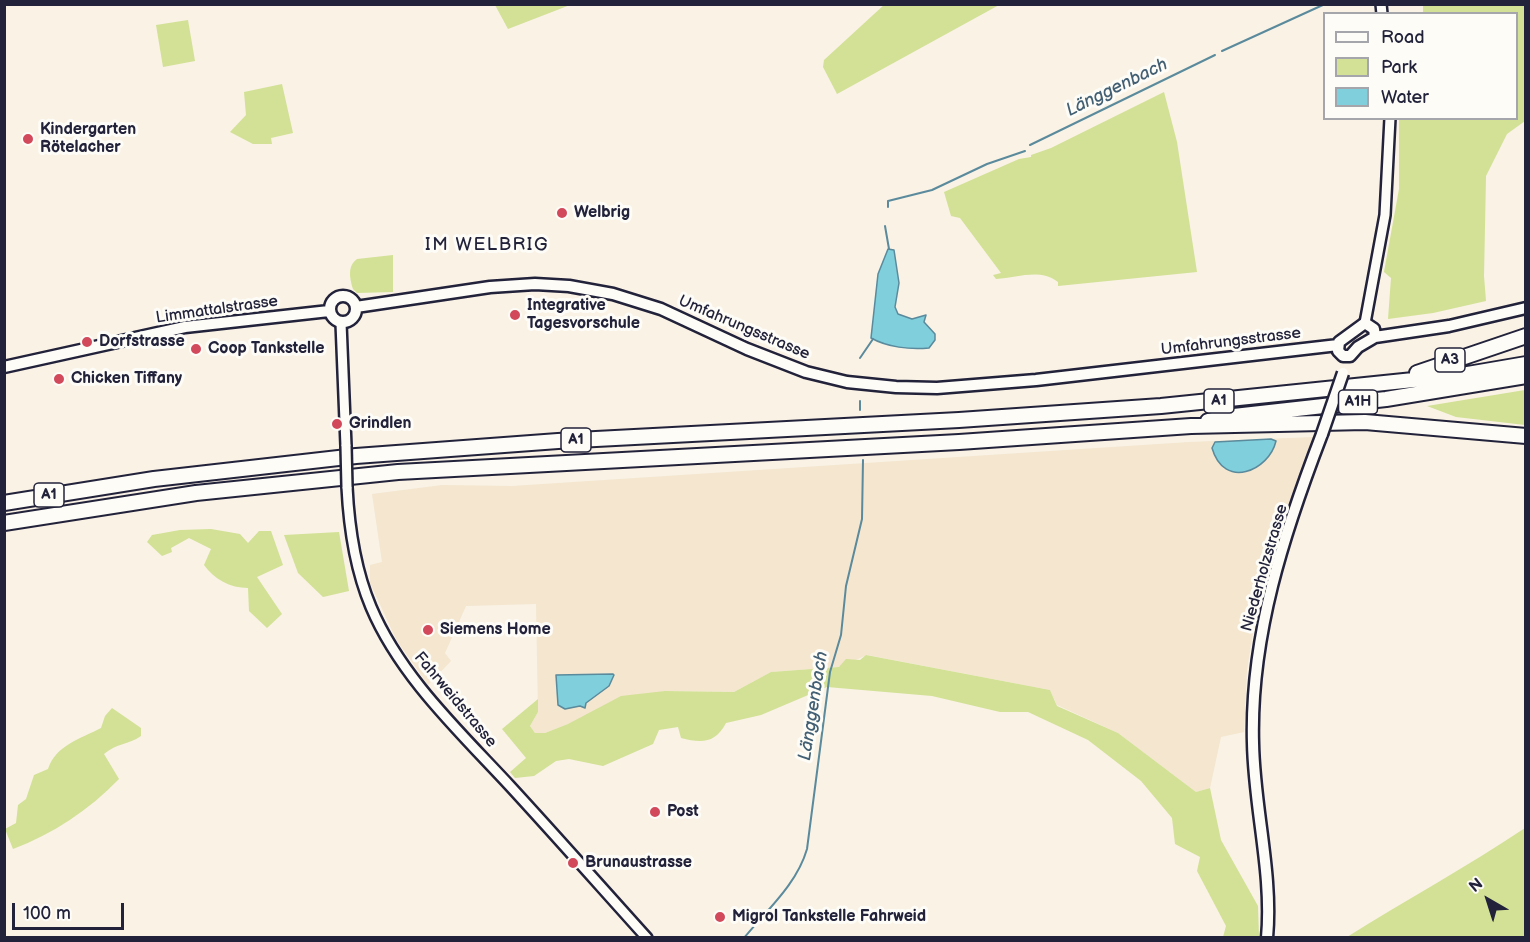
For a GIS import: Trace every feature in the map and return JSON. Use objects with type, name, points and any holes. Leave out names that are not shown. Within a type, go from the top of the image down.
[{"type":"highway","name":"A3","points":[[1399,380],[1526,336]]},
{"type":"highway","points":[[1419,377],[1526,356]]},
{"type":"highway","points":[[1419,377],[1462,375],[1526,364]]},
{"type":"highway","name":"A1H","points":[[1191,426],[1225,417],[1386,399],[1526,376]]},
{"type":"highway","name":"A1","points":[[4,503],[184,475],[356,456],[558,441],[1080,413],[1231,400],[1419,377]]},
{"type":"highway","name":"A1","points":[[4,523],[196,493],[398,472],[959,442],[1191,426],[1365,422],[1526,436]]},
{"type":"highway","points":[[1506,436],[1526,442]]},
{"type":"main road","name":"Umfahrungsstrasse","points":[[356,307],[519,285],[549,284],[591,289],[661,309],[755,353],[806,372],[847,382],[896,387],[937,388],[1018,381],[1338,345]]},
{"type":"main road","points":[[342,296],[351,299],[356,307],[352,318],[341,322],[333,319],[329,310],[333,300],[342,296]]},
{"type":"main road","points":[[1375,337],[1374,329],[1365,323],[1338,345],[1340,354],[1347,357],[1375,337],[1449,326],[1526,309]]},
{"type":"main road","name":"Limmattalstrasse","points":[[4,367],[185,327],[329,310]]},
{"type":"main road","name":"Niederholzstrasse","points":[[1267,938],[1269,917],[1253,743],[1255,670],[1274,579],[1347,357]]},
{"type":"street","points":[[1365,323],[1385,215],[1390,120]]},
{"type":"street","name":"Fahrweidstrasse","points":[[341,322],[351,537],[371,608],[390,644],[430,698],[647,938]]},
{"type":"shaded area","points":[[1314,437],[1257,607],[1247,670],[1244,732],[1221,737],[1210,788],[1196,792],[1118,733],[1057,705],[1050,690],[867,655],[839,667],[771,672],[734,692],[665,691],[644,695],[545,733],[535,733],[530,726],[538,712],[536,604],[466,606],[445,653],[451,661],[428,685],[397,641],[370,583],[370,565],[382,562],[372,494],[442,485],[512,486],[1189,442]]},
{"type":"green space","points":[[885,4],[999,5],[837,94],[823,67],[824,60]]},
{"type":"green space","points":[[495,5],[570,5],[508,29]]},
{"type":"green space","points":[[1423,5],[1525,5],[1525,121],[1507,134],[1486,176],[1484,276],[1486,301],[1433,313],[1388,319],[1391,278],[1384,272],[1399,189],[1399,120],[1518,120],[1518,12],[1423,12]]},
{"type":"green space","points":[[188,20],[195,61],[163,67],[156,25]]},
{"type":"green space","points":[[282,84],[293,133],[271,138],[272,144],[253,144],[230,132],[246,115],[244,92]]},
{"type":"green space","points":[[1164,92],[1177,142],[1197,272],[1058,286],[1058,282],[1043,275],[996,279],[993,275],[1001,273],[960,218],[951,216],[944,192],[1019,159],[1031,157],[1031,155],[1051,148]]},
{"type":"green space","points":[[393,255],[393,292],[357,293],[353,289],[351,269],[357,259]]},
{"type":"green space","points":[[1525,390],[1525,425],[1456,417],[1427,406]]},
{"type":"green space","points":[[211,529],[240,534],[248,543],[259,531],[271,531],[283,565],[257,577],[282,614],[267,628],[249,611],[248,588],[223,582],[204,565],[211,549],[189,538],[171,548],[172,552],[162,556],[147,542],[152,535],[180,530]]},
{"type":"green space","points":[[339,532],[349,591],[323,597],[298,573],[284,535]]},
{"type":"green space","points":[[866,655],[1050,690],[1057,706],[1118,733],[1196,792],[1210,788],[1221,840],[1258,906],[1259,937],[1223,937],[1226,926],[1197,871],[1200,857],[1175,844],[1172,818],[1141,781],[1088,740],[1028,712],[1000,712],[932,696],[827,687],[761,715],[726,723],[717,735],[707,740],[695,741],[681,738],[678,727],[659,730],[653,744],[603,766],[569,759],[556,761],[534,776],[515,778],[510,772],[526,758],[502,729],[538,699],[538,712],[530,726],[535,733],[545,733],[568,724],[621,696],[665,691],[734,692],[771,672],[839,667],[846,659],[860,660]]},
{"type":"green space","points":[[112,708],[141,728],[141,736],[104,754],[119,779],[70,820],[13,849],[5,829],[16,823],[18,805],[26,799],[34,775],[48,769],[63,748],[101,728],[105,716]]},
{"type":"green space","points":[[1525,828],[1525,937],[1347,937],[1481,856]]},
{"type":"water","points":[[888,249],[894,250],[899,283],[895,307],[898,314],[912,319],[926,315],[924,322],[935,334],[935,340],[929,348],[899,347],[871,338],[878,274]]},
{"type":"water","points":[[1271,439],[1276,441],[1272,452],[1265,461],[1246,472],[1226,469],[1218,461],[1212,448],[1215,442]]},
{"type":"water","points":[[556,675],[614,675],[609,686],[586,703],[585,708],[580,706],[565,709],[558,705]]},
{"type":"waterway","points":[[1222,51],[1325,4]]},
{"type":"waterway","name":"Länggenbach","points":[[1030,145],[1215,55]]},
{"type":"waterway","points":[[888,207],[888,201],[932,190],[987,164],[1025,151]]},
{"type":"waterway","points":[[885,226],[889,249]]},
{"type":"waterway","points":[[860,358],[873,339]]},
{"type":"waterway","points":[[860,401],[860,410]]},
{"type":"waterway","name":"Länggenbach","points":[[744,938],[789,885],[807,849],[830,672],[841,635],[846,586],[862,519],[863,460]]},
{"type":"place","name":"Kindergarten Rötelacher","points":[[28,139]]},
{"type":"place","name":"Welbrig","points":[[562,213]]},
{"type":"place","name":"Integrative Tagesvorschule","points":[[515,315]]},
{"type":"place","name":"Dorfstrasse","points":[[87,342]]},
{"type":"place","name":"Coop Tankstelle","points":[[196,349]]},
{"type":"place","name":"Chicken Tiffany","points":[[59,379]]},
{"type":"place","name":"Grindlen","points":[[337,424]]},
{"type":"place","name":"Siemens Home","points":[[428,630]]},
{"type":"place","name":"Post","points":[[655,812]]},
{"type":"place","name":"Brunaustrasse","points":[[573,863]]},
{"type":"place","name":"Migrol Tankstelle Fahrweid","points":[[720,917]]},
{"type":"district","name":"IM WELBRIG","points":[[487,245]]}]
